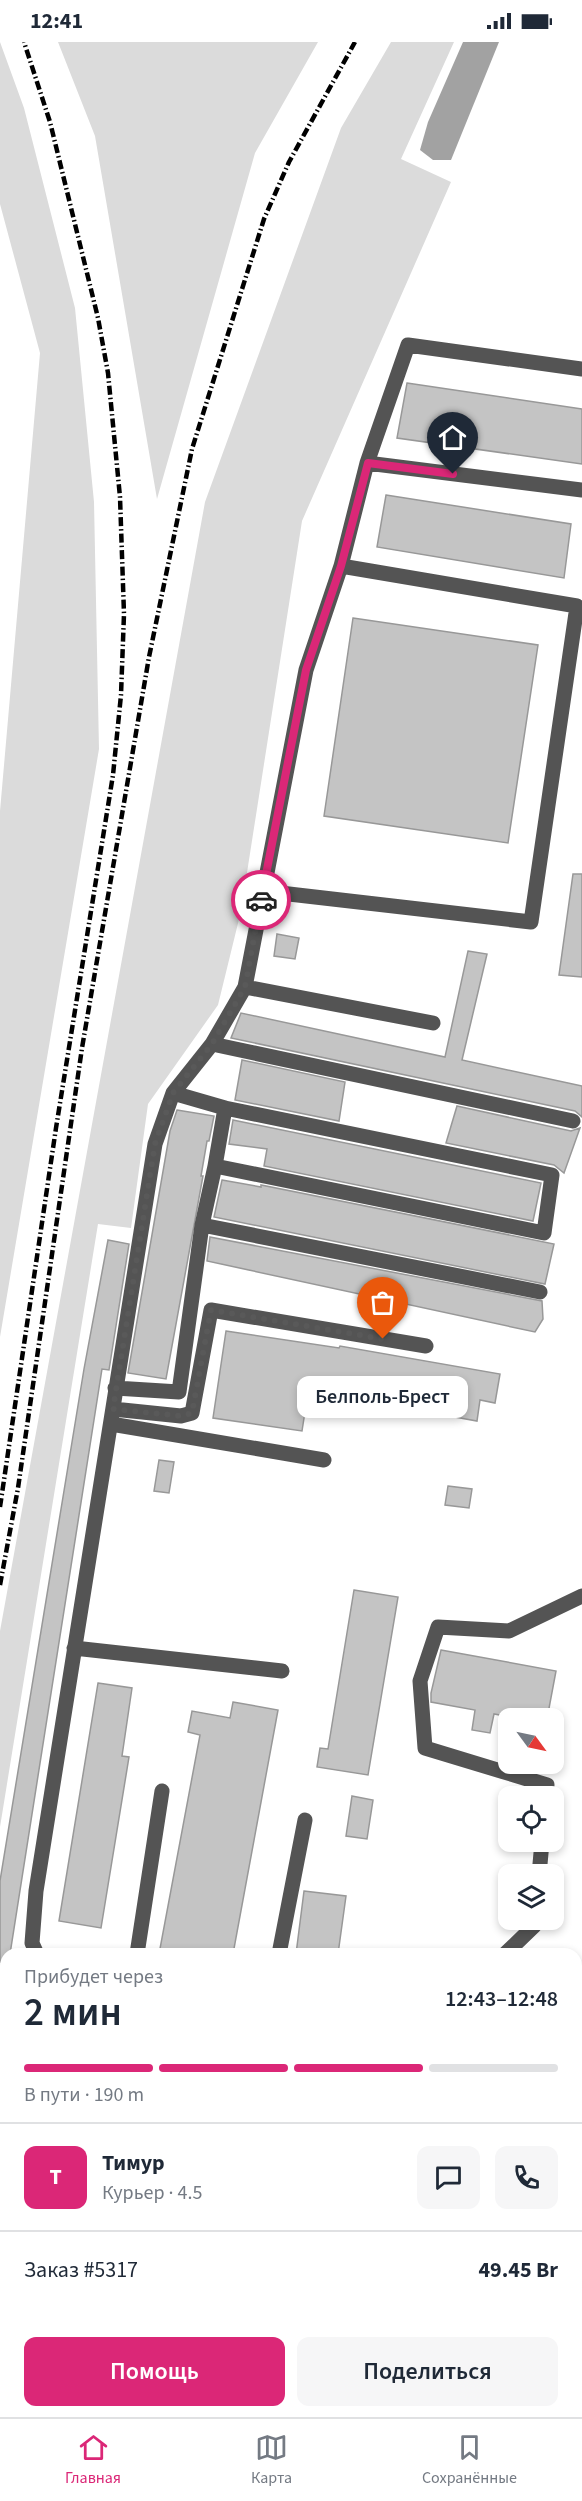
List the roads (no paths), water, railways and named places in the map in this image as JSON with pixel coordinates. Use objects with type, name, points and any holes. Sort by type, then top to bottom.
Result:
[{"type":"lane","points":[[34,1948],[32,1943],[36,1891],[155,1144],[173,1093],[212,1044],[245,987],[306,670],[341,566],[368,463],[408,345],[582,369]]},
{"type":"lane","points":[[368,463],[582,490]]},
{"type":"lane","points":[[263,891],[531,922],[580,604],[341,566]]},
{"type":"lane","points":[[245,987],[433,1023]]},
{"type":"lane","points":[[212,1044],[573,1121]]},
{"type":"lane","points":[[173,1093],[225,1108],[552,1175],[544,1233],[215,1166]]},
{"type":"lane","points":[[116,1388],[179,1392],[202,1225],[225,1108]]},
{"type":"lane","points":[[202,1225],[540,1292]]},
{"type":"lane","points":[[112,1417],[181,1416],[192,1413],[211,1310],[426,1346]]},
{"type":"lane","points":[[112,1417],[324,1460]]},
{"type":"lane","points":[[547,1786],[425,1748],[420,1681],[438,1626],[509,1631],[582,1596]]},
{"type":"lane","points":[[74,1648],[282,1671]]},
{"type":"lane","points":[[138,1948],[162,1791]]},
{"type":"lane","points":[[280,1948],[304,1820]]},
{"type":"lane","points":[[511,1948],[530,1930]]},
{"type":"railway","points":[[0,1507],[56,1128],[113,775],[121,695],[124,614],[120,497],[108,373],[98,318],[50,122],[24,42]]},
{"type":"railway","points":[[0,1585],[18,1488],[82,1048],[149,657],[192,449],[264,219],[289,162],[355,42]]},
{"type":"place","name":"Белполь-Брест","points":[[383,1339]]}]
